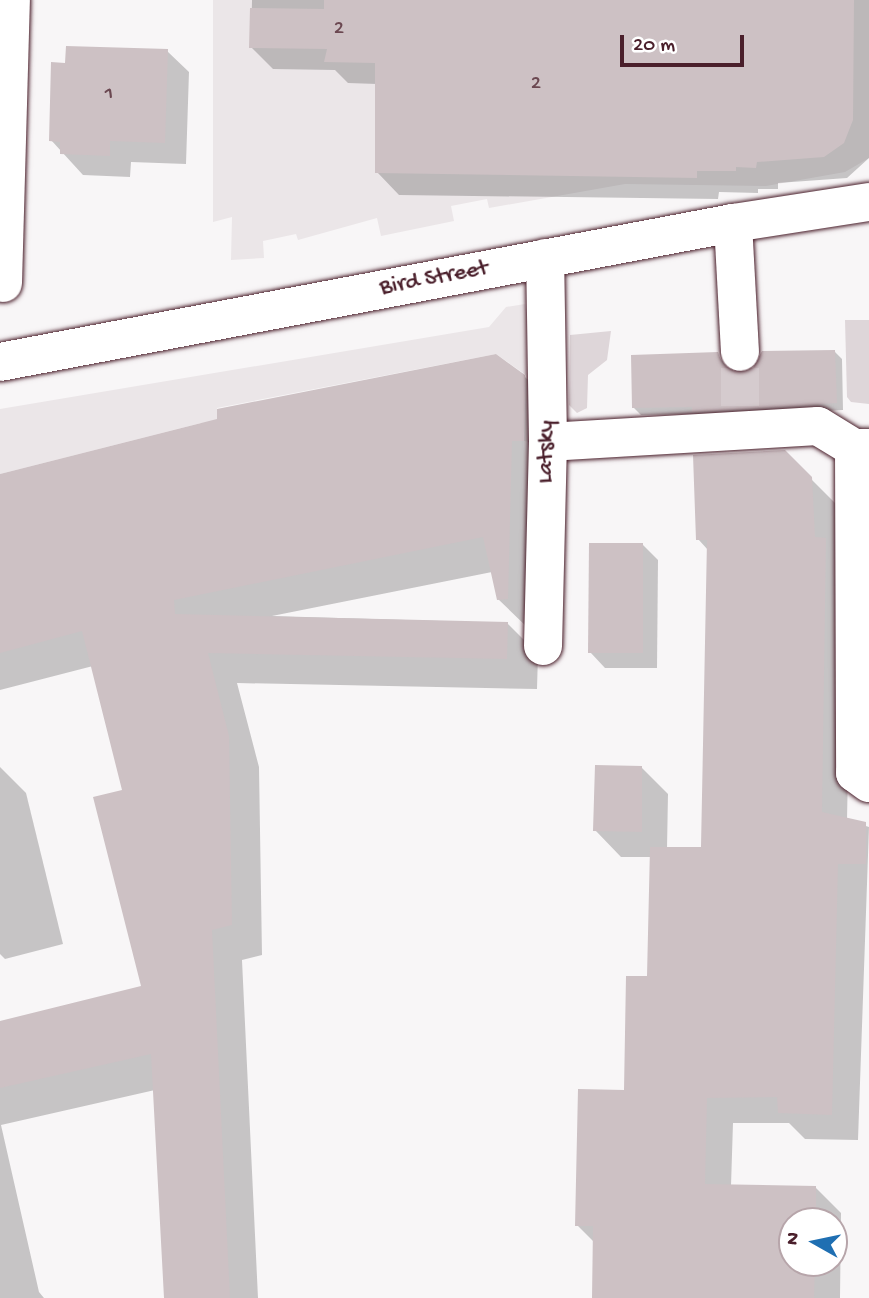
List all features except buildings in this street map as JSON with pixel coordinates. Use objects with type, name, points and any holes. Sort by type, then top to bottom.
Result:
[{"type":"street","points":[[3,283],[11,0]]},
{"type":"street","name":"Bird Street","points":[[0,362],[733,223],[869,202]]},
{"type":"street","points":[[733,223],[740,352]]},
{"type":"street","name":"Latsky","points":[[543,646],[548,442],[545,258]]},
{"type":"street","points":[[548,442],[740,418],[818,426],[861,448],[855,773],[869,783]]},
{"type":"shaded area","points":[[213,0],[869,0],[869,158],[845,172],[766,186],[625,184],[489,208],[487,199],[451,206],[454,221],[381,236],[377,218],[298,240],[296,234],[263,241],[264,258],[231,260],[232,217],[213,222]]},
{"type":"shaded area","points":[[525,304],[531,334],[530,442],[524,441],[526,375],[496,354],[217,408],[218,437],[201,423],[0,474],[0,409],[489,327],[506,307]]},
{"type":"shaded area","points":[[845,320],[869,320],[869,404],[851,402],[847,397]]},
{"type":"shaded area","points":[[611,331],[607,360],[588,375],[587,408],[577,413],[569,405],[570,335]]},
{"type":"tunnel","points":[[740,352],[740,406]]}]
